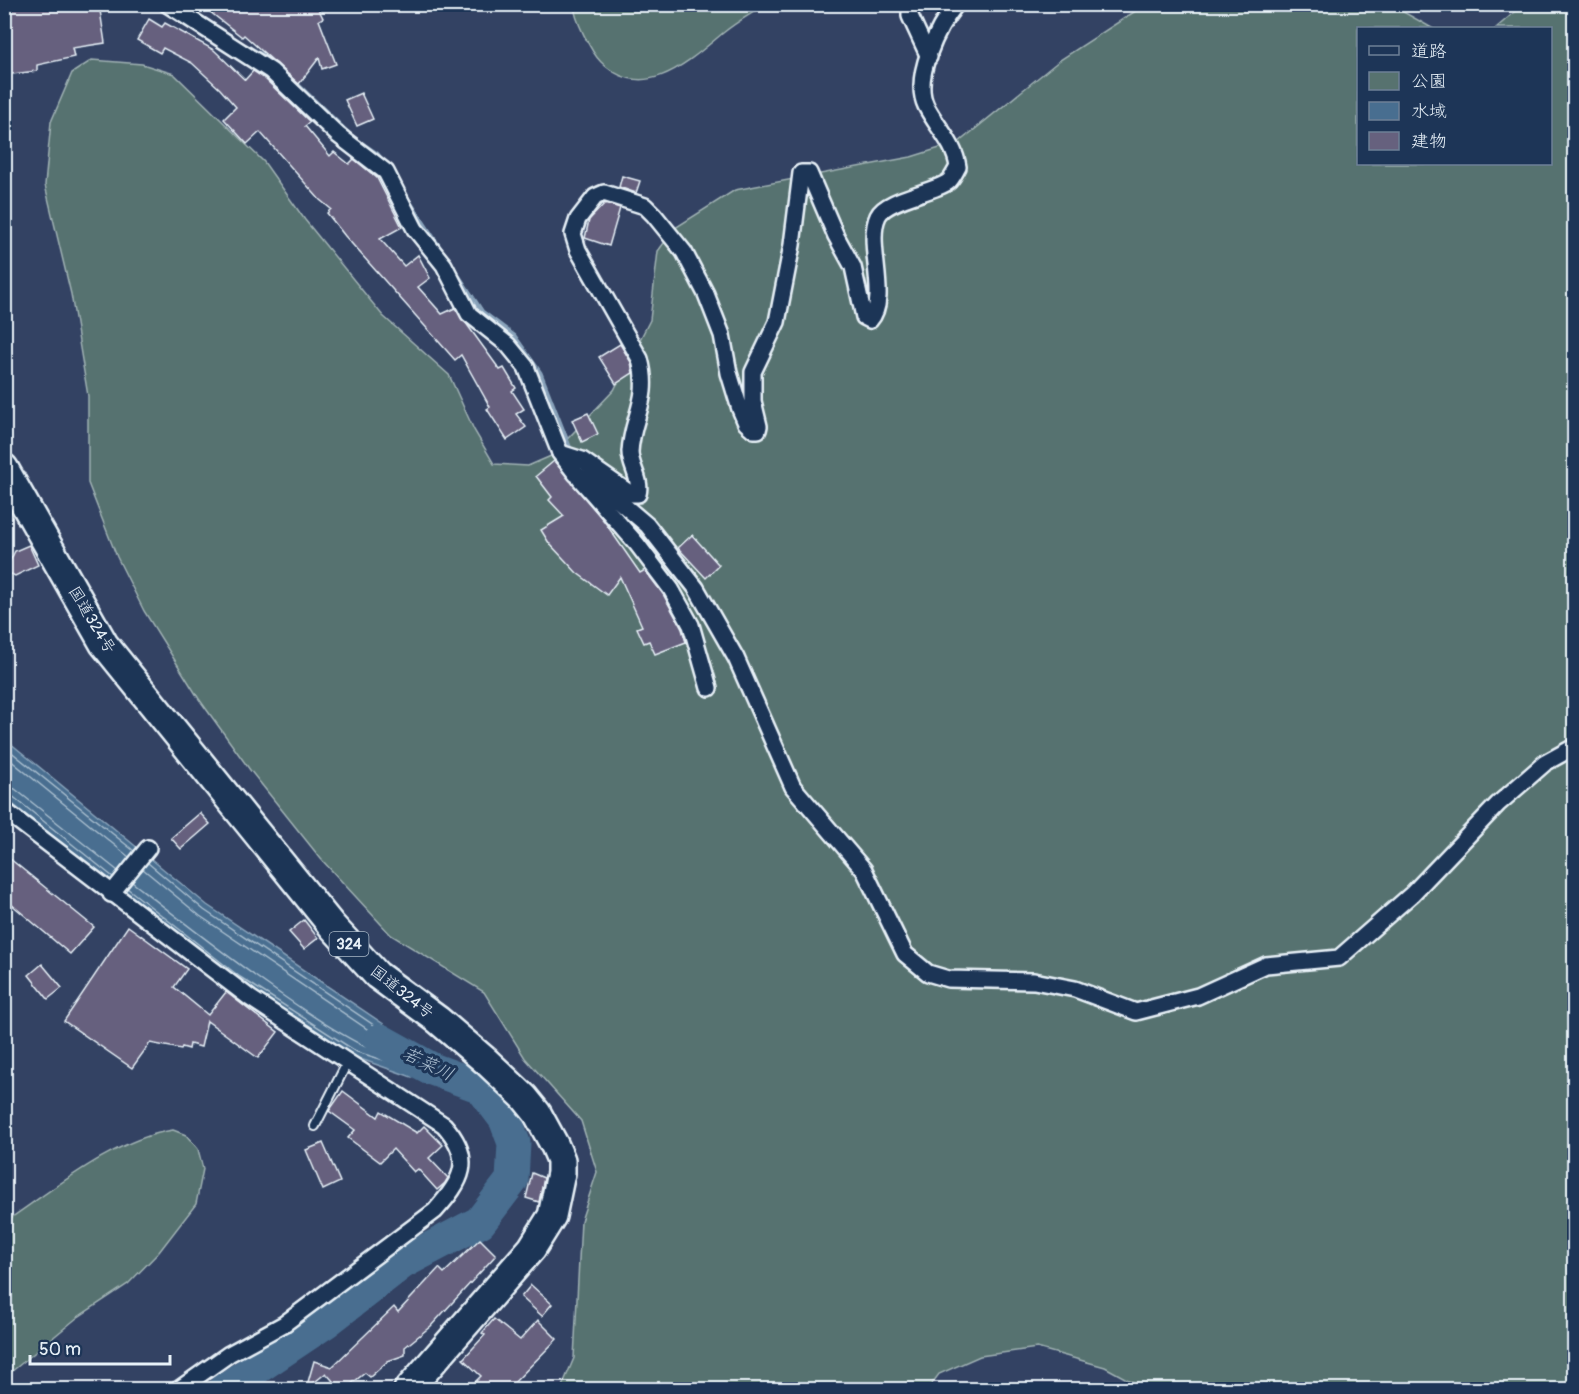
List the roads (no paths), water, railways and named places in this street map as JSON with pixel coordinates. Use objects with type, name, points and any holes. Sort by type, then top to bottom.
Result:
[{"type":"highway","name":"国道324号","points":[[5,471],[104,644],[138,690],[332,926],[377,975],[438,1020],[524,1097],[555,1146],[561,1160],[559,1188],[546,1228],[532,1248],[408,1389]]},
{"type":"street","points":[[168,4],[272,71],[338,135],[386,172],[415,229],[444,265],[469,314],[508,345],[526,367],[560,453],[638,544],[671,590],[691,625],[710,688]]},
{"type":"street","points":[[910,4],[910,16],[929,57]]},
{"type":"street","points":[[560,453],[582,460],[631,494],[638,494],[639,488],[630,455],[644,395],[645,376],[640,359],[578,250],[573,234],[578,219],[595,197],[604,193],[645,206],[684,252],[714,314],[740,409],[746,423],[758,430],[753,401],[753,372],[777,322],[792,245],[801,173],[808,172],[836,236],[853,267],[860,309],[864,317],[870,320],[874,315],[877,292],[875,230],[879,214],[890,206],[949,181],[958,167],[944,133],[925,105],[921,80],[940,26],[956,4]]},
{"type":"street","points":[[576,474],[606,491],[647,525],[696,588],[736,658],[793,787],[864,870],[905,954],[928,973],[948,979],[1034,981],[1075,989],[1136,1012],[1198,996],[1266,965],[1339,958],[1412,894],[1514,790],[1545,763],[1575,747]]},
{"type":"street","points":[[4,810],[42,842],[66,856],[113,891],[250,999],[303,1031],[347,1063],[444,1125],[456,1139],[462,1155],[462,1174],[455,1189],[435,1211],[284,1324],[229,1354],[178,1389]]},
{"type":"street","points":[[113,891],[148,848]]},
{"type":"lane","points":[[315,1126],[347,1063]]},
{"type":"water","points":[[4,738],[207,905],[425,1052],[412,1077],[355,1057],[237,982],[5,798]]},
{"type":"waterway","points":[[182,4],[198,15]]},
{"type":"waterway","points":[[246,46],[275,63],[352,137],[377,154],[384,163]]},
{"type":"waterway","points":[[409,201],[482,312],[514,336],[540,373],[572,454]]},
{"type":"waterway","name":"若菜川","points":[[224,1390],[327,1321],[402,1263],[480,1222],[512,1180],[514,1143],[505,1119],[481,1087],[432,1069],[380,1040]]}]
